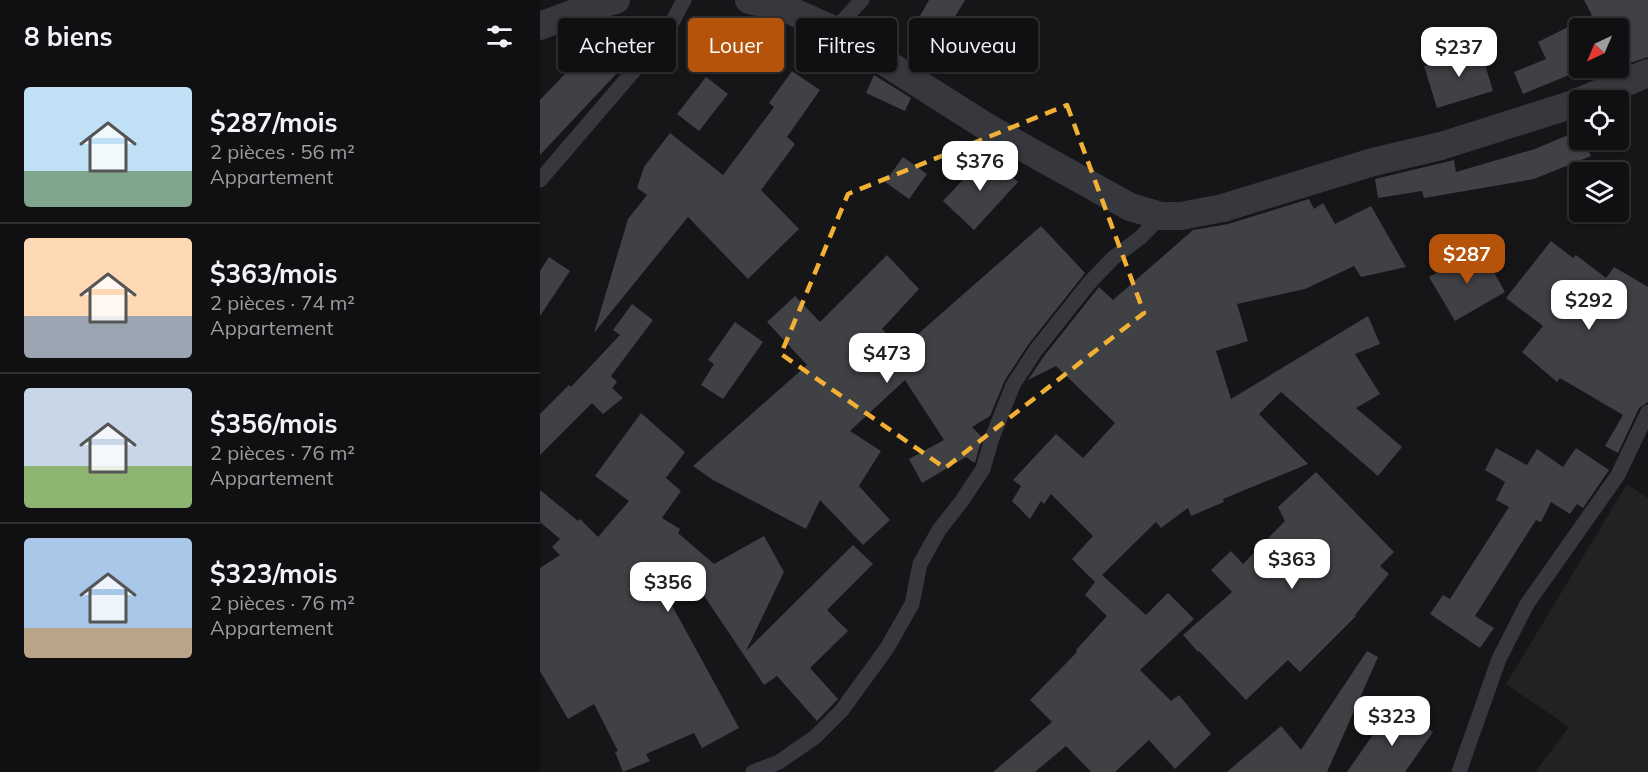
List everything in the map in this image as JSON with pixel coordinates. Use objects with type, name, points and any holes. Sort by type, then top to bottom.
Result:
[{"type":"street","points":[[540,26],[616,0]]},
{"type":"street","points":[[749,0],[788,9],[808,18]]},
{"type":"street","points":[[897,70],[990,129],[1130,207],[1161,216],[1181,216],[1223,208],[1373,162],[1451,143],[1569,105]]},
{"type":"street","points":[[1607,90],[1648,73]]},
{"type":"lane","points":[[540,180],[667,32],[684,0]]},
{"type":"lane","points":[[845,18],[862,0]]},
{"type":"lane","points":[[753,772],[779,762],[815,737],[842,710],[887,648],[912,604],[920,564],[939,530],[983,469],[1012,386],[1035,350],[1090,282],[1113,258],[1141,237],[1161,216]]},
{"type":"lane","points":[[1459,772],[1499,659],[1527,604],[1618,475],[1648,412]]},
{"type":"highlighted area","points":[[1067,105],[1144,313],[945,468],[781,354],[848,194]]},
{"type":"shaded area","points":[[1627,484],[1648,498],[1648,772],[1535,772],[1569,727],[1506,684]]},
{"type":"building","points":[[929,0],[965,0],[954,18],[919,18]]},
{"type":"building","points":[[1584,0],[1648,0],[1648,57],[1629,63],[1629,18],[1586,18],[1592,15]]},
{"type":"building","points":[[1569,26],[1569,75],[1523,94],[1514,72],[1546,59],[1538,42]]},
{"type":"building","points":[[1480,48],[1493,91],[1437,108],[1424,66]]},
{"type":"building","points":[[792,71],[820,90],[787,137],[795,144],[761,190],[799,229],[748,279],[688,217],[594,333],[628,219],[647,195],[637,188],[644,167],[670,133],[723,175],[774,107],[769,103]]},
{"type":"building","points":[[567,72],[617,73],[540,155],[540,100]]},
{"type":"building","points":[[874,75],[911,98],[905,111],[866,93]]},
{"type":"building","points":[[706,77],[728,94],[699,131],[677,114]]},
{"type":"building","points":[[1569,135],[1569,150],[1588,150],[1591,156],[1576,162],[1569,162],[1569,165],[1534,179],[1424,198],[1422,191],[1378,198],[1375,179],[1454,160],[1456,172],[1535,149]]},
{"type":"building","points":[[987,154],[1018,182],[974,230],[943,201]]},
{"type":"building","points":[[903,157],[927,174],[909,199],[885,182]]},
{"type":"building","points":[[1309,199],[1314,209],[1323,203],[1335,224],[1371,206],[1406,267],[1361,277],[1354,266],[1305,289],[1237,304],[1248,341],[1216,351],[1231,399],[1368,316],[1380,344],[1355,354],[1380,394],[1356,408],[1402,447],[1378,476],[1281,392],[1259,414],[1308,464],[1223,499],[1224,502],[1191,516],[1188,508],[1161,528],[1156,522],[1102,575],[1146,615],[1168,593],[1194,619],[1140,670],[1171,701],[1179,695],[1211,734],[1175,769],[1149,740],[1115,772],[1091,772],[1066,746],[1035,772],[993,772],[1052,722],[1030,700],[1077,652],[1076,650],[1107,616],[1085,595],[1095,582],[1072,559],[1093,536],[1051,494],[1044,504],[1041,501],[1030,519],[1012,501],[1021,486],[1013,480],[1056,434],[1083,458],[1115,423],[1056,366],[1028,380],[1044,356],[1099,287],[1113,300],[1193,230],[1228,224]]},
{"type":"building","points":[[1041,226],[1085,273],[1028,345],[1005,380],[990,416],[972,427],[982,437],[975,463],[966,457],[922,483],[909,459],[944,440],[905,380],[850,431],[881,451],[859,486],[890,520],[863,545],[820,500],[806,529],[713,480],[693,466],[807,365],[767,322],[795,296],[820,322],[887,255],[919,289],[882,329],[901,349]]},
{"type":"building","points":[[1551,241],[1573,258],[1576,255],[1606,278],[1614,267],[1648,287],[1648,402],[1639,408],[1618,453],[1605,446],[1623,415],[1560,378],[1557,382],[1522,352],[1543,326],[1506,298]]},
{"type":"building","points":[[1481,249],[1505,292],[1455,321],[1429,277]]},
{"type":"building","points":[[549,257],[570,271],[540,316],[540,271]]},
{"type":"building","points":[[632,304],[653,320],[611,376],[617,382],[612,388],[623,398],[603,414],[592,403],[540,455],[540,414],[569,385],[571,387],[620,335],[613,330]]},
{"type":"building","points":[[735,322],[763,342],[723,399],[701,385],[714,364],[708,360]]},
{"type":"building","points":[[641,413],[685,452],[666,478],[681,491],[662,518],[680,529],[678,533],[714,564],[764,536],[784,572],[746,651],[853,545],[873,564],[827,610],[848,631],[810,668],[838,699],[817,721],[777,676],[764,685],[688,572],[662,587],[739,728],[702,748],[694,733],[646,754],[650,761],[623,772],[615,752],[618,751],[594,704],[568,719],[540,671],[540,568],[560,555],[552,547],[560,539],[540,522],[540,490],[578,521],[580,519],[598,537],[629,501],[595,476]]},
{"type":"building","points":[[1496,448],[1527,465],[1537,449],[1563,467],[1576,448],[1609,470],[1583,508],[1577,504],[1570,514],[1551,502],[1541,522],[1536,520],[1475,616],[1494,628],[1480,648],[1430,614],[1443,595],[1450,599],[1509,507],[1496,500],[1505,482],[1485,470]]},
{"type":"building","points":[[1316,472],[1394,552],[1380,566],[1389,574],[1356,616],[1300,672],[1288,660],[1246,700],[1183,635],[1232,592],[1211,570],[1231,551],[1243,564],[1285,521],[1278,507]]},
{"type":"building","points":[[1367,651],[1378,657],[1327,772],[1227,772],[1281,726],[1301,750]]},
{"type":"building","points":[[1409,715],[1433,732],[1405,772],[1347,772],[1386,716],[1401,726]]}]
